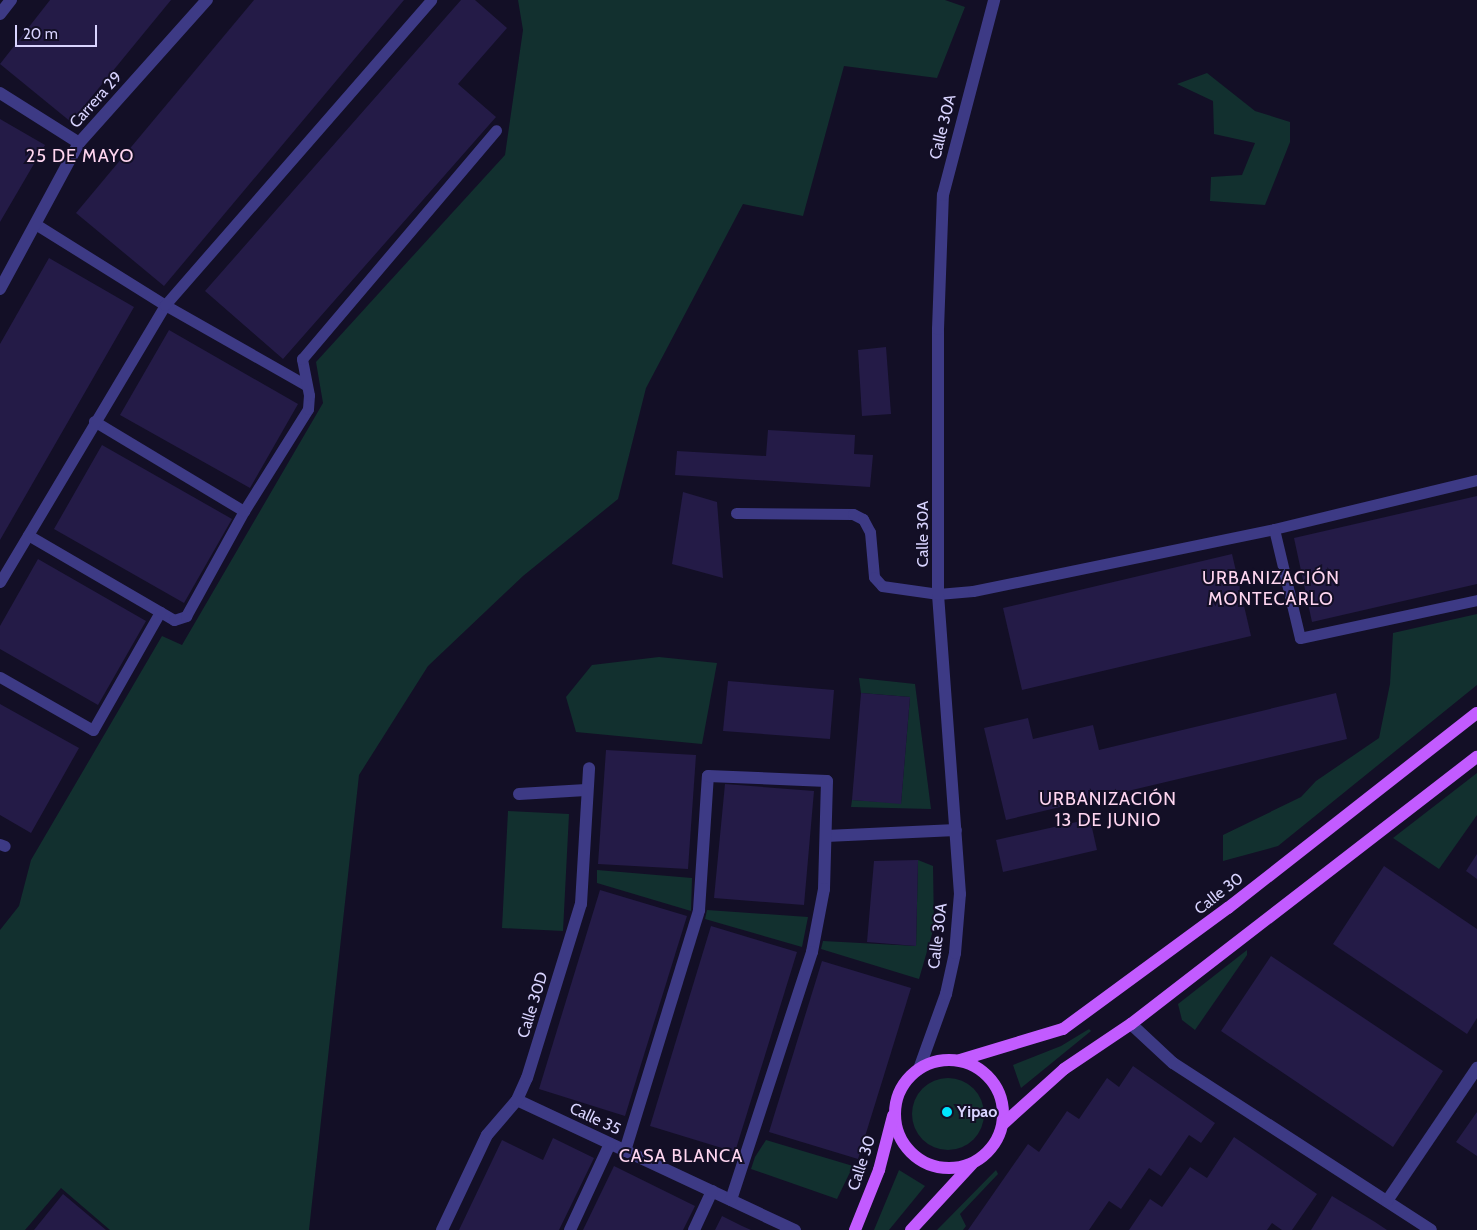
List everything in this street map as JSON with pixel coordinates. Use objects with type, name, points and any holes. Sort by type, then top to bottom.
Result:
[{"type":"main road","name":"Calle 30","points":[[960,1060],[1063,1029],[1228,908],[1477,713]]},
{"type":"main road","points":[[1003,1124],[1064,1069],[1131,1024],[1477,757]]},
{"type":"main road","points":[[911,1230],[973,1162],[987,1153],[997,1140],[1003,1124],[1002,1102],[994,1083],[979,1068],[960,1060],[938,1061],[919,1069],[904,1084],[896,1104],[896,1124],[903,1142],[916,1157],[934,1166],[953,1168],[973,1162]]},
{"type":"main road","name":"Calle 30","points":[[855,1230],[879,1170],[896,1104]]},
{"type":"street","points":[[0,14],[11,0]]},
{"type":"street","name":"Carrera 29","points":[[0,289],[79,143],[207,0]]},
{"type":"street","name":"Calle 30A","points":[[919,1069],[946,994],[955,953],[960,894],[938,594],[938,329],[943,195],[994,0]]},
{"type":"street","points":[[0,93],[79,143]]},
{"type":"street","name":"Calle 30D","points":[[442,1230],[487,1135],[517,1100],[581,904],[586,790],[589,768]]},
{"type":"street","points":[[625,1151],[699,910],[708,776],[828,781],[824,889],[812,952],[731,1200]]},
{"type":"street","points":[[519,794],[586,790]]},
{"type":"street","points":[[826,836],[956,830]]},
{"type":"street","points":[[1131,1024],[1173,1063],[1431,1230]]},
{"type":"street","points":[[1387,1201],[1477,1068]]},
{"type":"street","name":"Calle 35","points":[[517,1100],[795,1230]]},
{"type":"street","points":[[570,1230],[610,1144]]},
{"type":"street","points":[[694,1230],[712,1192]]},
{"type":"lane","points":[[0,582],[164,306],[431,0]]},
{"type":"lane","points":[[28,535],[174,620],[186,616],[244,511],[308,409],[309,395],[302,359],[496,130]]},
{"type":"lane","points":[[36,225],[164,306],[306,385]]},
{"type":"lane","points":[[94,421],[244,511]]},
{"type":"lane","points":[[736,513],[854,514],[863,519],[870,532],[874,576],[882,586],[938,594],[973,591],[1274,529],[1477,480]]},
{"type":"lane","points":[[1274,529],[1300,638],[1477,600]]},
{"type":"lane","points":[[0,677],[93,730],[160,612]]},
{"type":"green space","points":[[518,0],[945,0],[965,7],[937,78],[844,66],[803,216],[743,204],[646,388],[618,499],[523,576],[428,666],[359,775],[309,1230],[110,1230],[61,1188],[25,1230],[0,1230],[0,930],[19,906],[31,860],[162,636],[182,645],[323,403],[316,362],[505,155],[523,30]]},
{"type":"green space","points":[[1207,73],[1255,111],[1290,122],[1290,142],[1265,205],[1210,201],[1211,177],[1242,175],[1255,143],[1214,134],[1213,101],[1177,84]]},
{"type":"green space","points":[[1477,614],[1477,685],[1278,846],[1223,861],[1223,835],[1301,797],[1316,781],[1379,738],[1390,684],[1393,633]]},
{"type":"green space","points":[[659,657],[717,663],[702,744],[576,732],[566,697],[592,665]]},
{"type":"green space","points":[[859,678],[915,684],[931,809],[851,807],[852,800],[901,803],[910,697],[861,693]]},
{"type":"green space","points":[[1477,773],[1477,815],[1439,869],[1393,838]]},
{"type":"green space","points":[[508,811],[569,814],[563,931],[502,928]]},
{"type":"green space","points":[[918,860],[933,866],[934,927],[919,979],[821,949],[823,941],[916,946]]},
{"type":"green space","points":[[597,870],[692,878],[691,911],[597,883]]},
{"type":"green space","points":[[707,910],[808,917],[802,947],[705,919]]},
{"type":"green space","points":[[1247,950],[1247,955],[1195,1030],[1182,1020],[1178,1004]]},
{"type":"green space","points":[[1089,1029],[1091,1031],[1021,1088],[1013,1065],[1061,1046]]},
{"type":"green space","points":[[948,1078],[968,1084],[978,1094],[984,1114],[978,1134],[968,1144],[948,1150],[928,1144],[918,1134],[912,1114],[918,1094],[928,1084]]},
{"type":"green space","points":[[766,1140],[853,1166],[837,1199],[751,1169],[755,1157]]},
{"type":"green space","points":[[899,1170],[925,1186],[889,1230],[874,1230]]},
{"type":"green space","points":[[996,1170],[998,1174],[960,1214],[966,1226],[963,1230],[937,1230]]},
{"type":"building","points":[[50,0],[171,0],[71,122],[0,64]]},
{"type":"building","points":[[254,0],[404,0],[164,286],[76,213]]},
{"type":"building","points":[[461,0],[475,0],[507,28],[458,84],[496,117],[283,359],[205,291]]},
{"type":"building","points":[[0,119],[45,145],[0,222]]},
{"type":"building","points":[[49,258],[134,307],[0,540],[0,344]]},
{"type":"building","points":[[169,330],[298,404],[250,488],[120,415]]},
{"type":"building","points":[[886,347],[891,414],[862,416],[858,350]]},
{"type":"building","points":[[768,430],[855,435],[854,454],[873,455],[870,487],[675,475],[677,451],[766,456]]},
{"type":"building","points":[[102,445],[232,519],[184,603],[54,529]]},
{"type":"building","points":[[683,492],[717,502],[723,578],[672,564]]},
{"type":"building","points":[[1477,496],[1477,584],[1312,622],[1294,538]]},
{"type":"building","points":[[1232,554],[1251,636],[1022,690],[1003,608]]},
{"type":"building","points":[[38,559],[146,621],[98,705],[0,649],[0,626]]},
{"type":"building","points":[[728,681],[834,690],[830,739],[723,731]]},
{"type":"building","points":[[861,693],[910,697],[901,804],[852,800]]},
{"type":"building","points":[[1336,693],[1347,739],[1006,820],[984,728],[1028,718],[1033,739],[1093,725],[1099,750]]},
{"type":"building","points":[[0,704],[79,748],[31,833],[0,815]]},
{"type":"building","points":[[606,750],[696,755],[688,869],[598,864]]},
{"type":"building","points":[[725,784],[814,791],[804,905],[714,898]]},
{"type":"building","points":[[1090,819],[1097,850],[1003,872],[996,840]]},
{"type":"building","points":[[1477,854],[1477,879],[1466,871]]},
{"type":"building","points":[[918,860],[916,946],[867,942],[874,861]]},
{"type":"building","points":[[1384,866],[1477,929],[1477,1018],[1467,1034],[1333,944]]},
{"type":"building","points":[[600,890],[687,916],[625,1116],[539,1089]]},
{"type":"building","points":[[711,926],[797,952],[735,1152],[650,1126]]},
{"type":"building","points":[[1271,956],[1443,1071],[1393,1147],[1221,1031]]},
{"type":"building","points":[[822,961],[911,988],[858,1159],[769,1132]]},
{"type":"building","points":[[1133,1066],[1215,1123],[1201,1143],[1189,1135],[1161,1176],[1149,1168],[1121,1209],[1109,1201],[1089,1230],[968,1230],[1028,1144],[1039,1152],[1067,1111],[1079,1119],[1107,1078],[1119,1087]]},
{"type":"building","points":[[1477,1112],[1477,1156],[1456,1142]]},
{"type":"building","points":[[1234,1137],[1317,1194],[1292,1230],[1282,1230],[1272,1223],[1267,1230],[1129,1230],[1150,1199],[1162,1207],[1190,1167],[1207,1178]]},
{"type":"building","points":[[553,1138],[594,1158],[559,1230],[459,1230],[502,1140],[543,1160]]},
{"type":"building","points":[[614,1166],[695,1206],[683,1230],[583,1230]]},
{"type":"building","points":[[63,1194],[106,1230],[34,1230]]},
{"type":"building","points":[[1332,1196],[1375,1222],[1387,1230],[1311,1230]]},
{"type":"building","points":[[722,1216],[742,1226],[751,1230],[715,1230]]},
{"type":"place","name":"Yipao","points":[[947,1112]]},
{"type":"district","name":"25 DE MAYO","points":[[80,156]]},
{"type":"district","name":"URBANIZACIÓN MONTECARLO","points":[[1271,589]]},
{"type":"district","name":"URBANIZACIÓN 13 DE JUNIO","points":[[1108,810]]},
{"type":"district","name":"CASA BLANCA","points":[[681,1156]]}]
